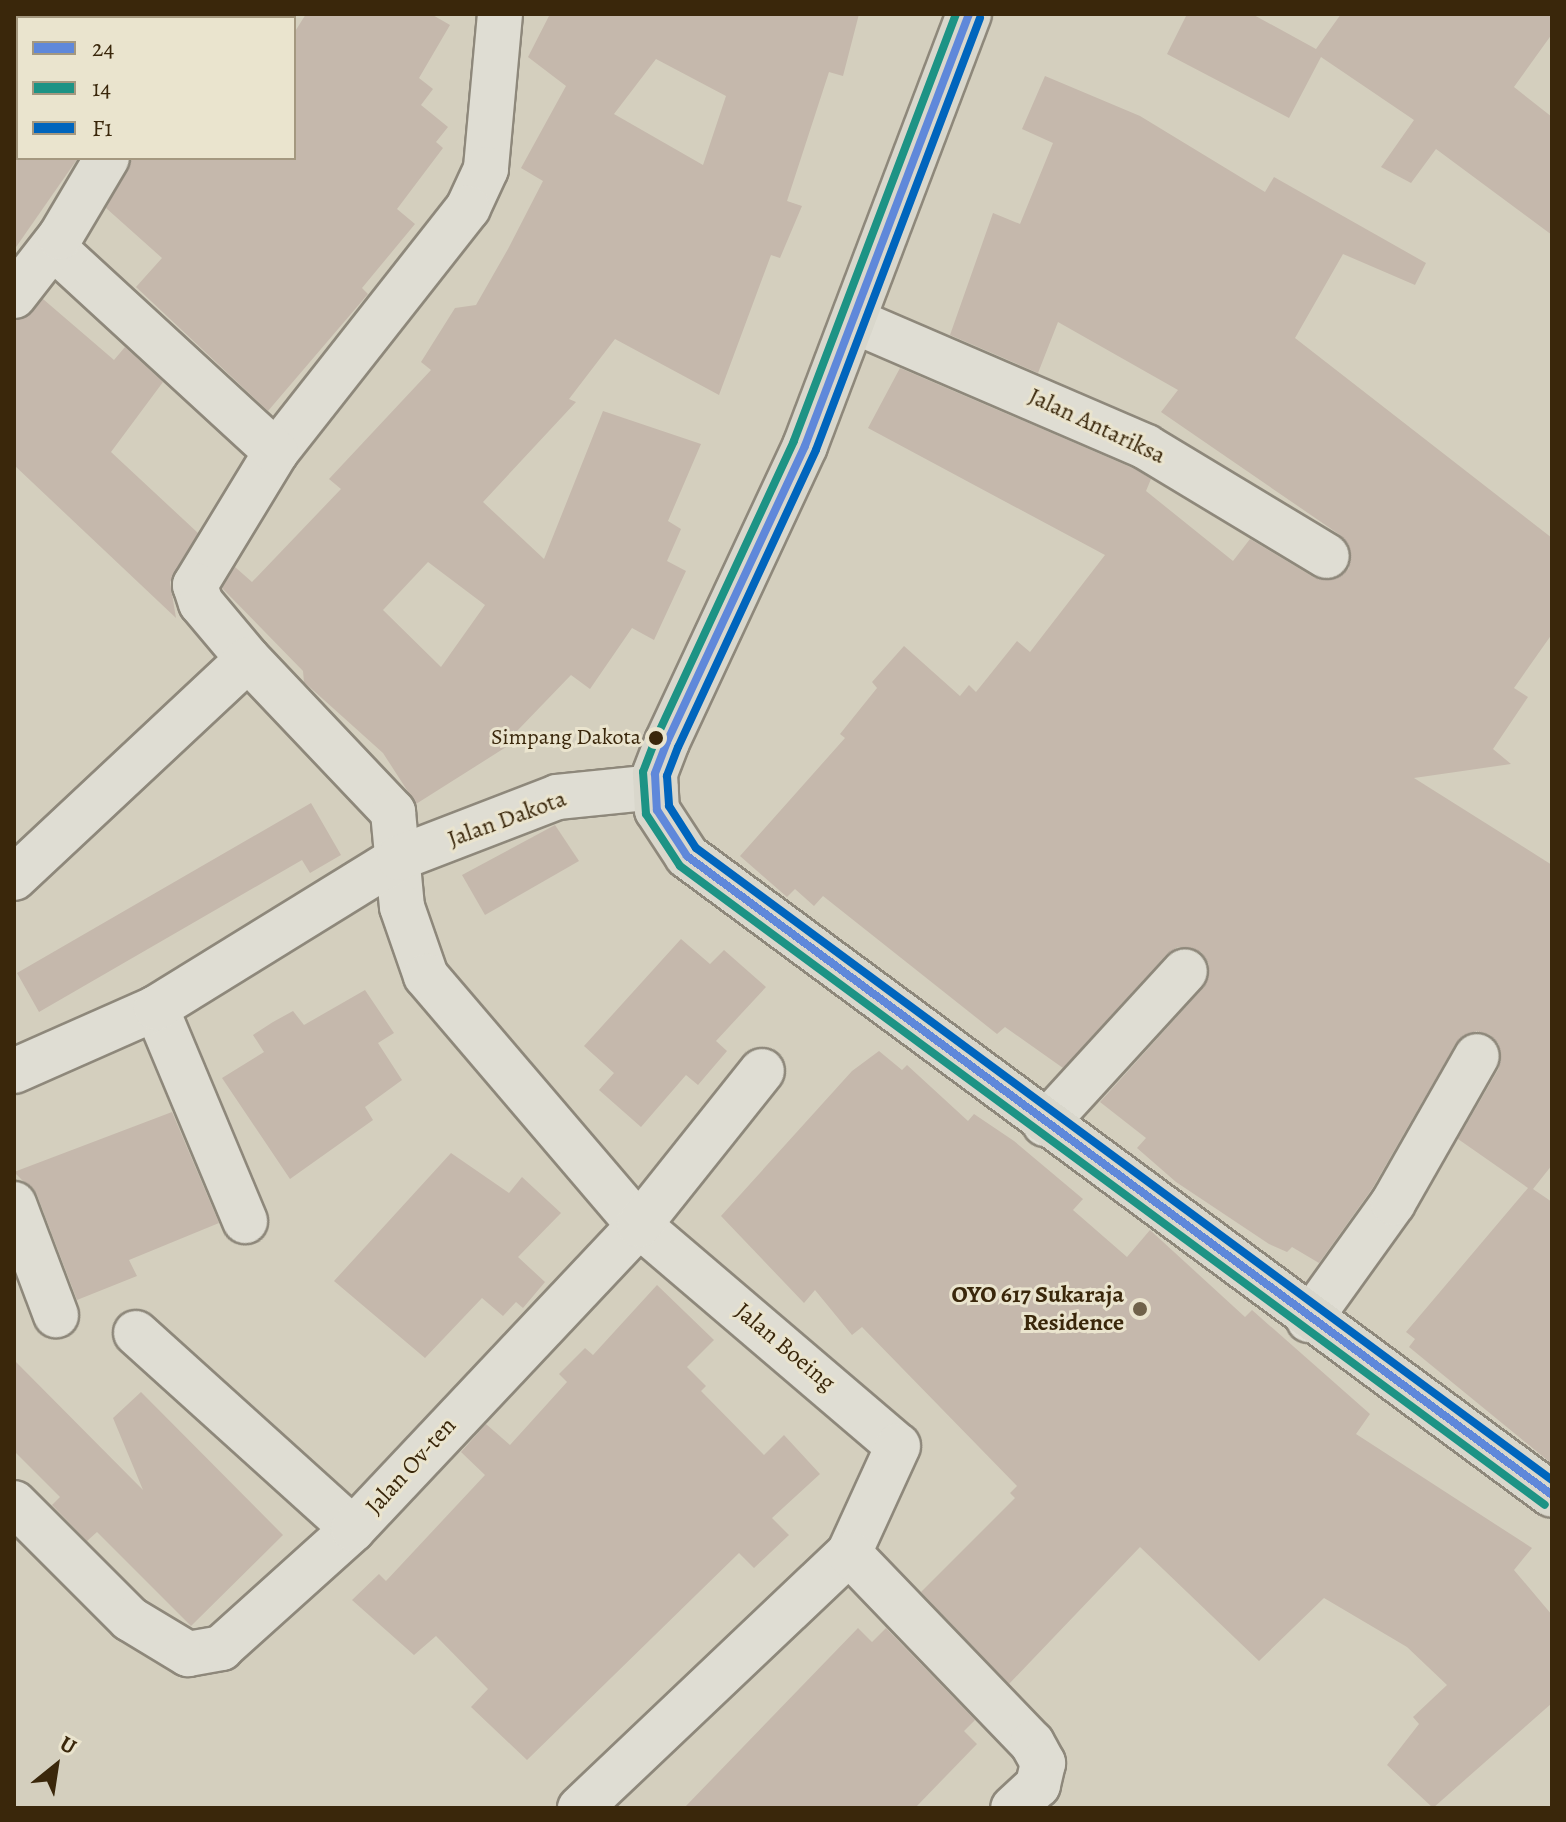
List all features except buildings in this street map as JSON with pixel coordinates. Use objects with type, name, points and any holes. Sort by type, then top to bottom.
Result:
[{"type":"main road","points":[[969,14],[805,446],[667,742],[655,787],[657,810],[687,856],[1309,1320],[1552,1495]]},
{"type":"street","points":[[53,247],[276,452],[468,208],[486,169],[500,14]]},
{"type":"street","points":[[14,296],[53,247],[106,160]]},
{"type":"street","name":"Jalan Antariksa","points":[[854,321],[1146,447],[1327,556]]},
{"type":"street","name":"Jalan Boeing","points":[[276,452],[195,585],[201,603],[248,659],[393,812],[409,938],[426,976],[639,1225],[898,1446],[849,1553],[580,1808]]},
{"type":"street","points":[[14,878],[248,659]]},
{"type":"street","name":"Jalan Dakota","points":[[14,1071],[156,1008],[399,858],[557,797],[655,787]]},
{"type":"street","points":[[1045,1124],[1185,971]]},
{"type":"street","points":[[156,1008],[245,1221]]},
{"type":"street","points":[[1309,1320],[1393,1203],[1477,1056]]},
{"type":"street","name":"Jalan Ov-ten","points":[[14,1503],[130,1619],[188,1654],[221,1648],[353,1529],[639,1225],[762,1071]]},
{"type":"street","points":[[14,1204],[56,1315]]},
{"type":"street","points":[[136,1333],[353,1529]]},
{"type":"street","points":[[849,1553],[1032,1743],[1043,1763],[1038,1785],[1013,1808]]},
{"type":"transit line","name":"14","points":[[956,14],[794,441],[656,738],[643,772],[646,814],[680,866],[1545,1505]]},
{"type":"transit line","name":"24","points":[[969,14],[805,446],[667,742],[655,774],[657,810],[687,856],[1552,1495]]},
{"type":"transit line","name":"F1","points":[[980,18],[816,450],[678,747],[667,776],[669,806],[696,848],[1552,1480]]},
{"type":"place","name":"Simpang Dakota","points":[[656,738]]},
{"type":"place","name":"OYO 617 Sukaraja Residence","points":[[1140,1309]]}]
